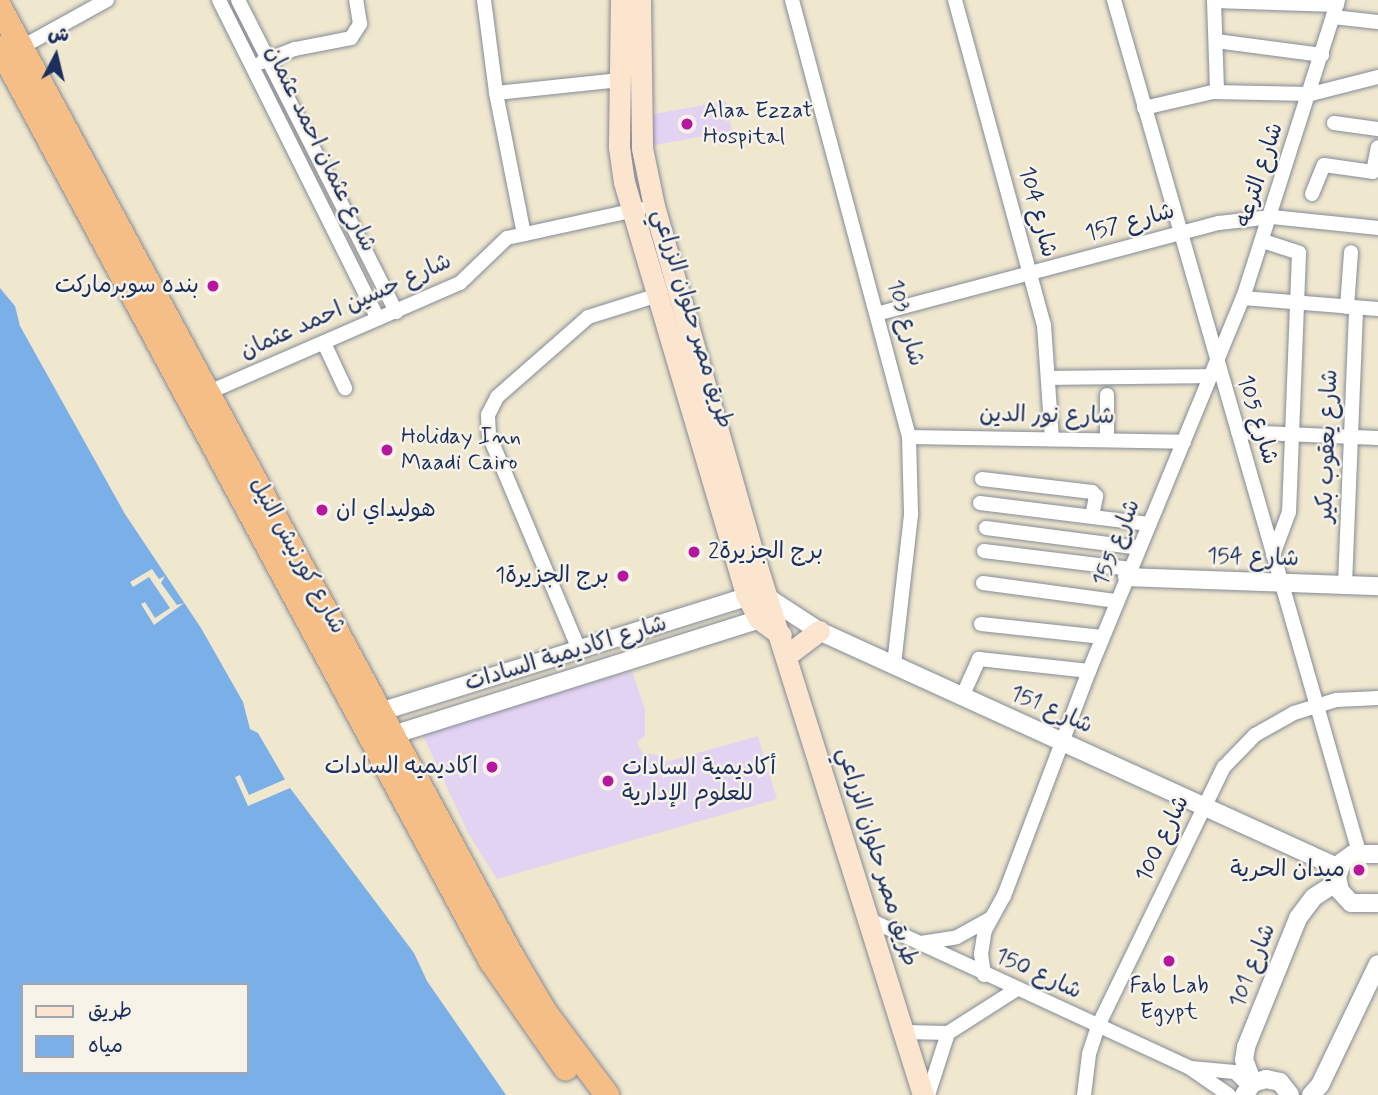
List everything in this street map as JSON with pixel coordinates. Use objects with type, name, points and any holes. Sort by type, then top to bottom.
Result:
[{"type":"highway","name":"شارع كورنيش النيل","points":[[0,8],[11,48],[371,714]]},
{"type":"highway","name":"شارع كورنيش النيل","points":[[11,48],[207,393],[383,737],[491,961],[586,1095]]},
{"type":"highway","name":"شارع كورنيش النيل","points":[[383,737],[518,968],[607,1095]]},
{"type":"main road","name":"طريق مصر حلوان الزراعي","points":[[621,0],[620,159],[632,211],[655,296],[747,594],[774,624]]},
{"type":"main road","name":"طريق مصر حلوان الزراعي","points":[[640,0],[642,148],[654,206],[774,624],[926,1095]]},
{"type":"main road","points":[[774,624],[819,631]]},
{"type":"street","points":[[11,48],[107,0]]},
{"type":"street","name":"شارع عثمان احمد عثمان","points":[[219,0],[378,319]]},
{"type":"street","name":"شارع عثمان احمد عثمان","points":[[238,0],[396,312]]},
{"type":"street","points":[[254,66],[269,58],[351,38],[360,24],[356,0]]},
{"type":"street","points":[[484,0],[496,93],[524,234]]},
{"type":"street","name":"شارع 103","points":[[792,0],[880,313],[909,437],[911,515],[894,666]]},
{"type":"street","name":"شارع 104","points":[[955,0],[1044,325],[1050,378],[1052,439]]},
{"type":"street","name":"شارع 105","points":[[1114,0],[1359,852]]},
{"type":"street","points":[[1217,92],[1214,1],[1336,7],[1378,22]]},
{"type":"street","name":"شارع الترعه","points":[[1217,362],[1272,217],[1336,7]]},
{"type":"street","points":[[1216,41],[1322,55]]},
{"type":"street","points":[[1144,108],[1217,92],[1311,93],[1378,77]]},
{"type":"street","points":[[496,93],[620,80]]},
{"type":"street","points":[[1334,123],[1378,129]]},
{"type":"street","points":[[1312,194],[1325,164],[1374,171],[1378,148]]},
{"type":"street","points":[[314,188],[331,181]]},
{"type":"street","name":"شارع حسين احمد عثمان","points":[[207,393],[460,284],[501,242],[524,234],[654,206]]},
{"type":"street","name":"شارع 157","points":[[880,313],[1180,233],[1272,217],[1378,228]]},
{"type":"street","points":[[1263,242],[1299,252],[1287,524],[1273,555]]},
{"type":"street","name":"شارع يعقوب بكير","points":[[1345,585],[1351,437],[1350,252]]},
{"type":"street","points":[[603,668],[586,645],[489,435],[488,415],[497,397],[587,317],[655,296]]},
{"type":"street","points":[[1243,298],[1378,309]]},
{"type":"street","points":[[324,342],[345,388]]},
{"type":"street","name":"شارع 155","points":[[1064,743],[1088,671],[1217,362]]},
{"type":"street","points":[[1050,378],[1211,376]]},
{"type":"street","points":[[1107,395],[1107,440]]},
{"type":"street","points":[[1238,432],[1378,438]]},
{"type":"street","name":"شارع نور الدين","points":[[909,437],[1184,442]]},
{"type":"street","points":[[982,479],[1091,492],[1096,496],[1092,517]]},
{"type":"street","points":[[980,503],[1149,524]]},
{"type":"street","points":[[986,528],[1139,548]]},
{"type":"street","points":[[984,551],[1129,573]]},
{"type":"street","name":"شارع 154","points":[[1129,573],[1281,584],[1378,586]]},
{"type":"street","points":[[983,583],[1117,601]]},
{"type":"street","name":"شارع اكاديمية السادات","points":[[371,714],[747,594]]},
{"type":"street","name":"شارع اكاديمية السادات","points":[[383,737],[603,668],[774,624]]},
{"type":"street","name":"شارع 151","points":[[774,624],[819,631],[1204,806],[1338,875],[1351,903],[1378,903]]},
{"type":"street","points":[[981,624],[1102,637]]},
{"type":"street","points":[[962,696],[979,659],[1088,671]]},
{"type":"street","name":"شارع 100","points":[[1084,1095],[1088,1054],[1098,1026],[1224,767],[1238,750],[1274,723],[1315,705],[1378,698]]},
{"type":"street","points":[[984,975],[982,942],[990,918],[1004,896],[1064,743]]},
{"type":"street","points":[[1359,852],[1378,854]]},
{"type":"street","name":"شارع 101","points":[[1249,1088],[1246,1047],[1298,918],[1314,897],[1359,852]]},
{"type":"street","points":[[920,943],[957,937],[990,918]]},
{"type":"street","name":"شارع 150","points":[[868,919],[984,975],[1190,1068],[1229,1095]]},
{"type":"street","points":[[1311,1095],[1320,1085],[1378,964]]},
{"type":"street","points":[[905,1032],[948,1033],[1017,989]]},
{"type":"street","points":[[926,1095],[948,1033]]},
{"type":"street","name":"شارع 150","points":[[1190,1068],[1235,1072],[1249,1088]]},
{"type":"street","points":[[1249,1088],[1273,1080],[1290,1095]]},
{"type":"shaded area","name":"Alaa Ezzat Hospital","points":[[726,101],[732,131],[649,146],[643,116]]},
{"type":"shaded area","name":"أكاديمية السادات للعلوم الإدارية","points":[[632,671],[645,709],[645,736],[637,742],[642,753],[658,755],[662,763],[758,736],[777,799],[497,879],[468,833],[422,733]]},
{"type":"water","points":[[0,288],[15,306],[20,326],[125,514],[201,628],[243,702],[250,729],[258,733],[290,788],[414,953],[427,981],[506,1095],[0,1095]]},
{"type":"pier","points":[[152,569],[159,579],[165,576],[161,583],[177,605],[184,603],[154,625],[141,604],[145,602],[155,618],[170,608],[149,577],[133,587],[130,582]]},
{"type":"pier","points":[[240,775],[249,795],[286,779],[290,788],[248,806],[235,777]]},
{"type":"place","name":"Alaa Ezzat Hospital","points":[[687,124]]},
{"type":"place","name":"بنده سوبرماركت","points":[[213,286]]},
{"type":"place","name":"Holiday Inn Maadi Cairo","points":[[387,450]]},
{"type":"place","name":"هوليداي ان","points":[[322,510]]},
{"type":"place","name":"برج الجزيرة2","points":[[694,552]]},
{"type":"place","name":"برج الجزيرة1","points":[[623,576]]},
{"type":"place","name":"اكاديميه السادات","points":[[492,767]]},
{"type":"place","name":"أكاديمية السادات للعلوم الإدارية","points":[[608,781]]},
{"type":"place","name":"ميدان الحرية","points":[[1359,870]]},
{"type":"place","name":"Fab Lab Egypt","points":[[1169,961]]}]
